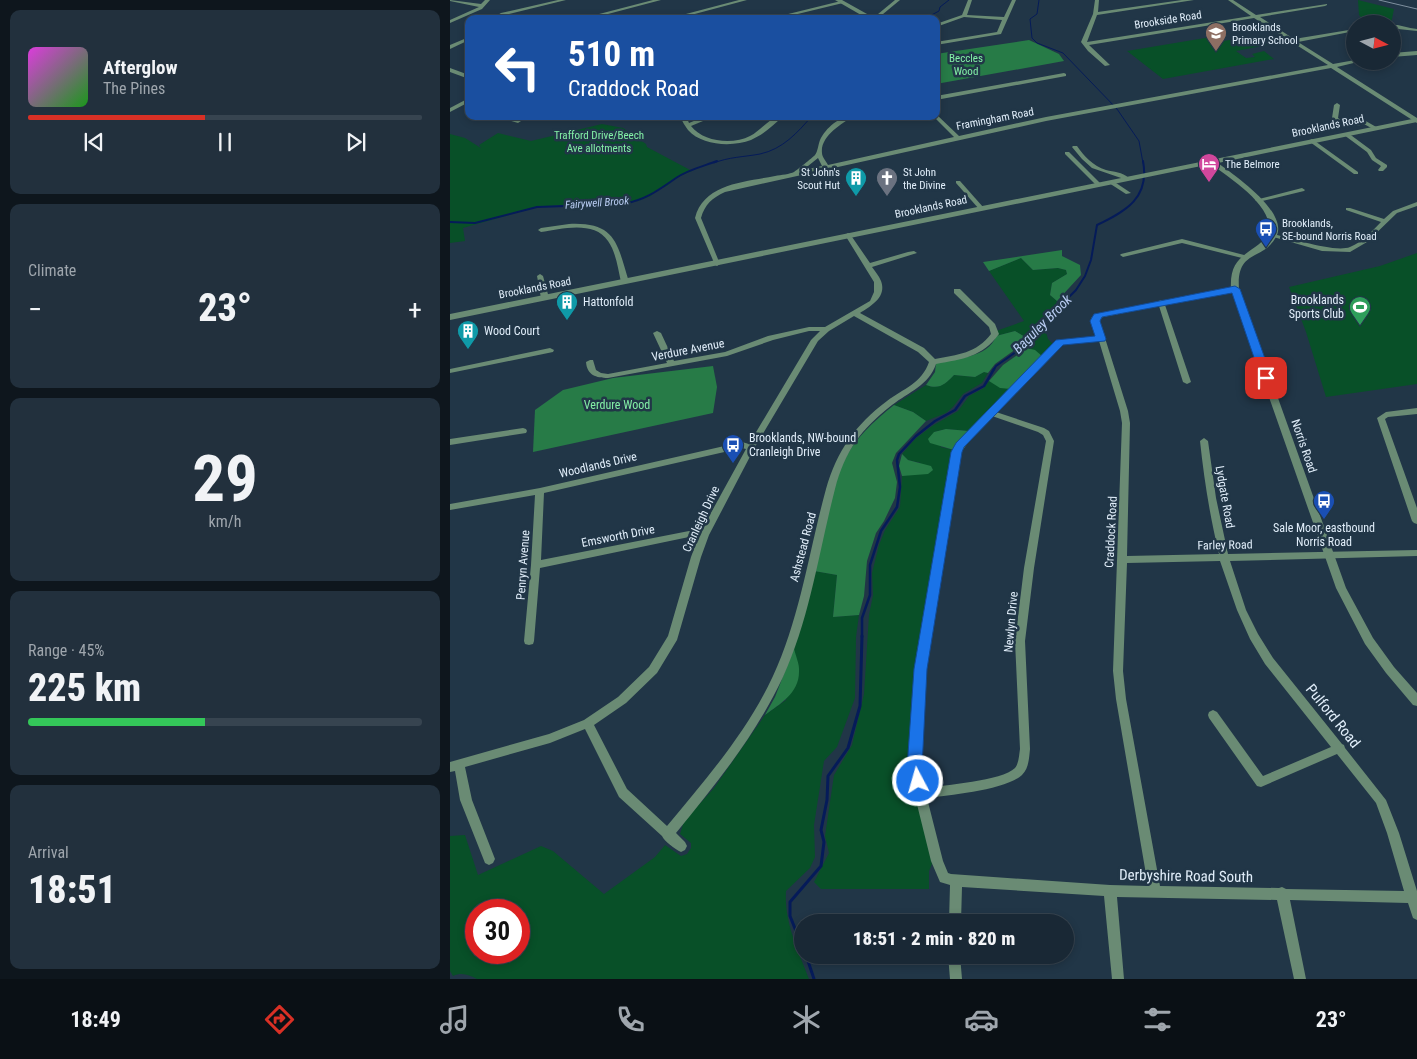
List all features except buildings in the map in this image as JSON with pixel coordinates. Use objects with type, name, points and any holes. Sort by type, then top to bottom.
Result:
[{"type":"street","points":[[450,0],[483,6]]},
{"type":"street","points":[[450,22],[483,6],[488,0]]},
{"type":"street","points":[[501,15],[549,2],[564,0]]},
{"type":"street","points":[[598,15],[659,0]]},
{"type":"street","points":[[685,15],[745,0]]},
{"type":"street","points":[[879,15],[898,0]]},
{"type":"street","points":[[964,16],[970,0]]},
{"type":"street","points":[[940,43],[997,34],[1014,0]]},
{"type":"street","points":[[1097,0],[1095,14],[1084,40],[1085,44],[1107,65]]},
{"type":"street","points":[[1160,0],[1165,4]]},
{"type":"street","points":[[1095,14],[1192,0]]},
{"type":"street","points":[[1230,0],[1416,120]]},
{"type":"street","points":[[786,15],[840,1],[866,15]]},
{"type":"street","name":"Brookside Road","points":[[1085,44],[1325,5]]},
{"type":"street","points":[[940,25],[964,16],[1006,19]]},
{"type":"street","points":[[1401,27],[1417,30]]},
{"type":"street","points":[[1292,41],[1346,32]]},
{"type":"street","points":[[940,39],[943,42]]},
{"type":"street","points":[[450,47],[465,40]]},
{"type":"street","points":[[1401,55],[1417,53]]},
{"type":"street","name":"Framingham Road","points":[[717,264],[699,224],[699,210],[704,202],[713,195],[728,188],[957,137],[1346,64]]},
{"type":"street","points":[[450,70],[465,76]]},
{"type":"street","points":[[940,97],[1064,75]]},
{"type":"street","points":[[450,110],[465,102]]},
{"type":"street","points":[[1337,105],[1334,118],[1343,125],[1353,126],[1364,122],[1375,128]]},
{"type":"street","points":[[685,120],[692,131],[712,140],[735,142],[754,136],[775,120]]},
{"type":"street","points":[[688,125],[701,120]]},
{"type":"street","points":[[825,165],[819,154],[820,147],[829,131],[844,120]]},
{"type":"street","points":[[940,120],[957,137]]},
{"type":"street","name":"Brooklands Road","points":[[450,317],[1416,120]]},
{"type":"street","points":[[1346,134],[1369,151],[1374,159],[1385,166],[1381,170]]},
{"type":"street","points":[[1312,141],[1356,174]]},
{"type":"street","points":[[1075,147],[1088,162],[1101,170],[1118,173],[1130,178]]},
{"type":"street","points":[[1067,153],[1098,184]]},
{"type":"street","points":[[798,171],[819,154]]},
{"type":"street","points":[[1212,161],[1268,210],[1273,221],[1273,236],[1322,250],[1350,250],[1358,247],[1401,209],[1417,204]]},
{"type":"street","points":[[958,182],[981,208]]},
{"type":"street","points":[[1111,182],[1128,192]]},
{"type":"street","points":[[1258,200],[1302,190]]},
{"type":"street","points":[[1348,209],[1386,222]]},
{"type":"street","points":[[541,230],[575,226],[591,228],[604,233],[611,239],[614,245],[625,282]]},
{"type":"street","name":"Cranleigh Drive","points":[[455,765],[550,738],[588,723],[639,686],[664,654],[672,637],[704,535],[751,447],[815,340],[826,328],[873,302],[878,292],[878,282],[848,235]]},
{"type":"street","name":"Norris Road","points":[[1273,236],[1246,257],[1236,268],[1234,275],[1235,289],[1341,588],[1368,641],[1390,670],[1417,700]]},
{"type":"street","points":[[1123,254],[1182,240],[1246,257]]},
{"type":"street","points":[[868,266],[890,260],[900,254],[914,252]]},
{"type":"street","points":[[540,276],[545,298]]},
{"type":"street","name":"Craddock Road","points":[[1155,892],[1119,680],[1118,648],[1126,423],[1095,321],[1097,316],[1235,289]]},
{"type":"street","points":[[855,313],[921,350],[934,362],[973,354],[988,345],[995,334],[992,326],[957,291]]},
{"type":"street","points":[[1161,302],[1186,382]]},
{"type":"street","name":"Verdure Avenue","points":[[590,362],[592,372],[597,375],[608,376],[728,354],[759,341],[809,329],[826,328]]},
{"type":"street","points":[[657,333],[671,364]]},
{"type":"street","points":[[954,914],[956,880],[944,878],[937,861],[914,768],[920,669],[957,452],[960,446],[1060,342],[1101,339]]},
{"type":"street","points":[[450,371],[550,350]]},
{"type":"street","name":"Ashstead Road","points":[[667,835],[739,746],[777,680],[789,647],[834,478],[845,450],[866,423],[893,401],[923,382],[931,371],[934,362]]},
{"type":"street","points":[[1417,410],[1386,415],[1381,418],[1417,521]]},
{"type":"street","name":"Newlyn Drive","points":[[921,794],[1000,781],[1020,771],[1023,762],[1025,749],[1020,641],[1029,568],[1050,441],[1049,437],[1041,430],[992,413]]},
{"type":"street","points":[[450,442],[523,431]]},
{"type":"street","name":"Lydgate Road","points":[[1204,441],[1214,520],[1224,558]]},
{"type":"street","name":"Woodlands Drive","points":[[450,507],[540,491],[742,445],[751,447]]},
{"type":"street","name":"Penryn Avenue","points":[[529,640],[540,491]]},
{"type":"street","name":"Emsworth Drive","points":[[536,565],[689,534],[704,535]]},
{"type":"street","name":"Farley Road","points":[[1122,560],[1417,553]]},
{"type":"street","name":"Pulford Road","points":[[1224,558],[1244,619],[1254,640],[1370,785],[1387,814],[1414,897],[1417,914]]},
{"type":"street","points":[[1212,715],[1261,782],[1340,748]]},
{"type":"street","points":[[588,723],[623,793],[681,846]]},
{"type":"street","points":[[455,765],[466,800],[489,859]]},
{"type":"street","name":"Derbyshire Road South","points":[[956,880],[1110,891],[1414,897]]},
{"type":"street","points":[[1110,891],[1118,979]]},
{"type":"street","points":[[1282,894],[1300,979]]},
{"type":"street","points":[[955,964],[956,979]]},
{"type":"green space","points":[[1358,0],[1394,9],[1393,15],[1359,15]]},
{"type":"green space","name":"Brooklands Primary School","points":[[1256,36],[1267,45],[1236,51],[1246,58],[1255,57],[1252,54],[1264,51],[1274,59],[1163,79],[1127,51],[1212,37],[1216,42]]},
{"type":"green space","name":"Beccles Wood","points":[[1029,40],[1059,54],[1064,61],[940,83],[940,53]]},
{"type":"green space","name":"Trafford Drive/Beech Ave allotments","points":[[602,124],[623,128],[646,144],[647,147],[692,171],[677,177],[667,186],[656,190],[651,196],[638,201],[624,204],[537,207],[463,228],[465,241],[450,243],[450,134],[465,138],[481,148],[479,145],[498,133],[531,141]]},
{"type":"green space","points":[[1062,250],[1062,256],[1080,265],[1081,275],[1057,301],[1050,295],[1052,283],[1067,274],[1066,270],[1058,268],[1033,270],[1021,258],[989,271],[983,262]]},
{"type":"green space","name":"Brooklands Sports Club","points":[[1417,253],[1417,384],[1326,397],[1306,332],[1289,287],[1380,266]]},
{"type":"green space","points":[[1021,258],[1033,270],[1058,268],[1066,270],[1067,274],[1052,283],[1050,295],[1057,301],[1051,312],[1025,337],[1015,331],[996,336],[996,331],[1024,321],[989,271]]},
{"type":"green space","points":[[1044,325],[1048,339],[1053,344],[1042,356],[1027,348],[1038,335],[1039,327]]},
{"type":"green space","points":[[1015,331],[1025,337],[1023,344],[995,364],[988,373],[984,372],[975,377],[954,375],[939,386],[926,385],[935,372],[936,363],[979,353],[992,344],[996,336]]},
{"type":"green space","points":[[1027,348],[1035,350],[1042,356],[1011,389],[1000,388],[989,381],[1003,365]]},
{"type":"green space","name":"Verdure Wood","points":[[713,366],[717,387],[713,413],[533,452],[535,410],[563,390],[613,378]]},
{"type":"green space","points":[[984,372],[988,373],[982,383],[963,394],[946,413],[926,421],[913,412],[894,405],[926,385],[935,387],[945,383],[954,375],[975,377]]},
{"type":"green space","points":[[989,381],[1011,389],[969,431],[946,429],[934,432],[941,447],[954,450],[924,625],[915,790],[932,864],[929,871],[929,889],[821,889],[814,882],[829,853],[825,836],[834,775],[852,745],[864,694],[869,615],[873,595],[872,573],[885,530],[900,507],[902,476],[908,475],[921,463],[908,460],[902,454],[915,439],[932,426],[958,411],[969,396],[984,388]]},
{"type":"green space","points":[[894,405],[913,412],[926,421],[896,453],[892,463],[897,482],[895,498],[876,533],[867,561],[864,596],[859,615],[833,617],[837,575],[814,571],[834,488],[843,463],[853,446],[872,424]]},
{"type":"green space","points":[[946,429],[969,431],[956,444],[954,450],[930,443],[928,439],[934,432]]},
{"type":"green space","points":[[902,454],[908,460],[931,466],[933,470],[928,474],[902,476],[899,466]]},
{"type":"green space","points":[[814,571],[837,575],[833,617],[859,615],[856,637],[855,698],[837,747],[824,761],[814,825],[815,857],[810,868],[786,891],[787,914],[794,941],[794,964],[803,964],[809,979],[477,979],[465,974],[453,976],[450,971],[450,836],[465,835],[478,875],[541,846],[553,851],[604,894],[655,857],[665,845],[681,856],[687,854],[691,848],[691,843],[680,834],[684,821],[714,788],[765,715],[786,700],[794,648]]},
{"type":"green space","points":[[794,648],[799,669],[796,686],[788,697],[765,715],[775,697]]},
{"type":"waterway","name":"Fairywell Brook","points":[[932,15],[939,11],[940,7],[949,0]]},
{"type":"waterway","name":"Baguley Brook","points":[[1039,0],[1037,14],[1030,19],[1032,38],[1037,43],[1063,53],[1117,109],[1139,141],[1143,163]]},
{"type":"waterway","name":"Fairywell Brook","points":[[714,163],[730,158],[768,152],[783,144],[808,120]]},
{"type":"waterway","name":"Fairywell Brook","points":[[450,222],[475,223],[537,207],[624,204],[652,194],[680,175],[717,161]]},
{"type":"waterway","name":"Baguley Brook","points":[[993,371],[996,366],[1023,347],[1028,338],[1045,321],[1057,313],[1059,307],[1076,290],[1085,276],[1091,260],[1097,225],[1126,208],[1134,202],[1139,194],[1143,185],[1143,161]]},
{"type":"waterway","name":"Baguley Brook","points":[[862,636],[862,618],[870,595],[870,565],[881,531],[897,507],[900,487],[897,460],[899,454],[916,436],[935,421],[955,410],[965,396],[984,386],[994,369]]},
{"type":"waterway","name":"Baguley Brook","points":[[794,926],[790,916],[790,902],[821,866],[824,842],[821,830],[827,800],[828,776],[848,748],[860,706],[862,636]]},
{"type":"waterway","name":"Baguley Brook","points":[[809,964],[814,979]]},
{"type":"tram line","points":[[1379,0],[1417,9]]},
{"type":"place","name":"Brooklands Primary School","points":[[1216,52]]},
{"type":"place","name":"The Belmore","points":[[1209,183]]},
{"type":"place","name":"St John's Scout Hut","points":[[856,197]]},
{"type":"place","name":"St John the Divine","points":[[887,197]]},
{"type":"place","name":"Brooklands, SE-bound Norris Road","points":[[1266,248]]},
{"type":"place","name":"Hattonfold","points":[[567,321]]},
{"type":"place","name":"Brooklands Sports Club","points":[[1360,326]]},
{"type":"place","name":"Wood Court","points":[[468,350]]},
{"type":"place","name":"Brooklands, NW-bound Cranleigh Drive","points":[[733,464]]},
{"type":"place","name":"Sale Moor, eastbound Norris Road","points":[[1324,520]]},
{"type":"route","points":[[918,781],[914,768],[920,669],[924,642],[957,452],[971,433],[1060,342],[1101,339],[1095,321],[1097,316],[1161,302],[1235,289],[1266,378]]}]
